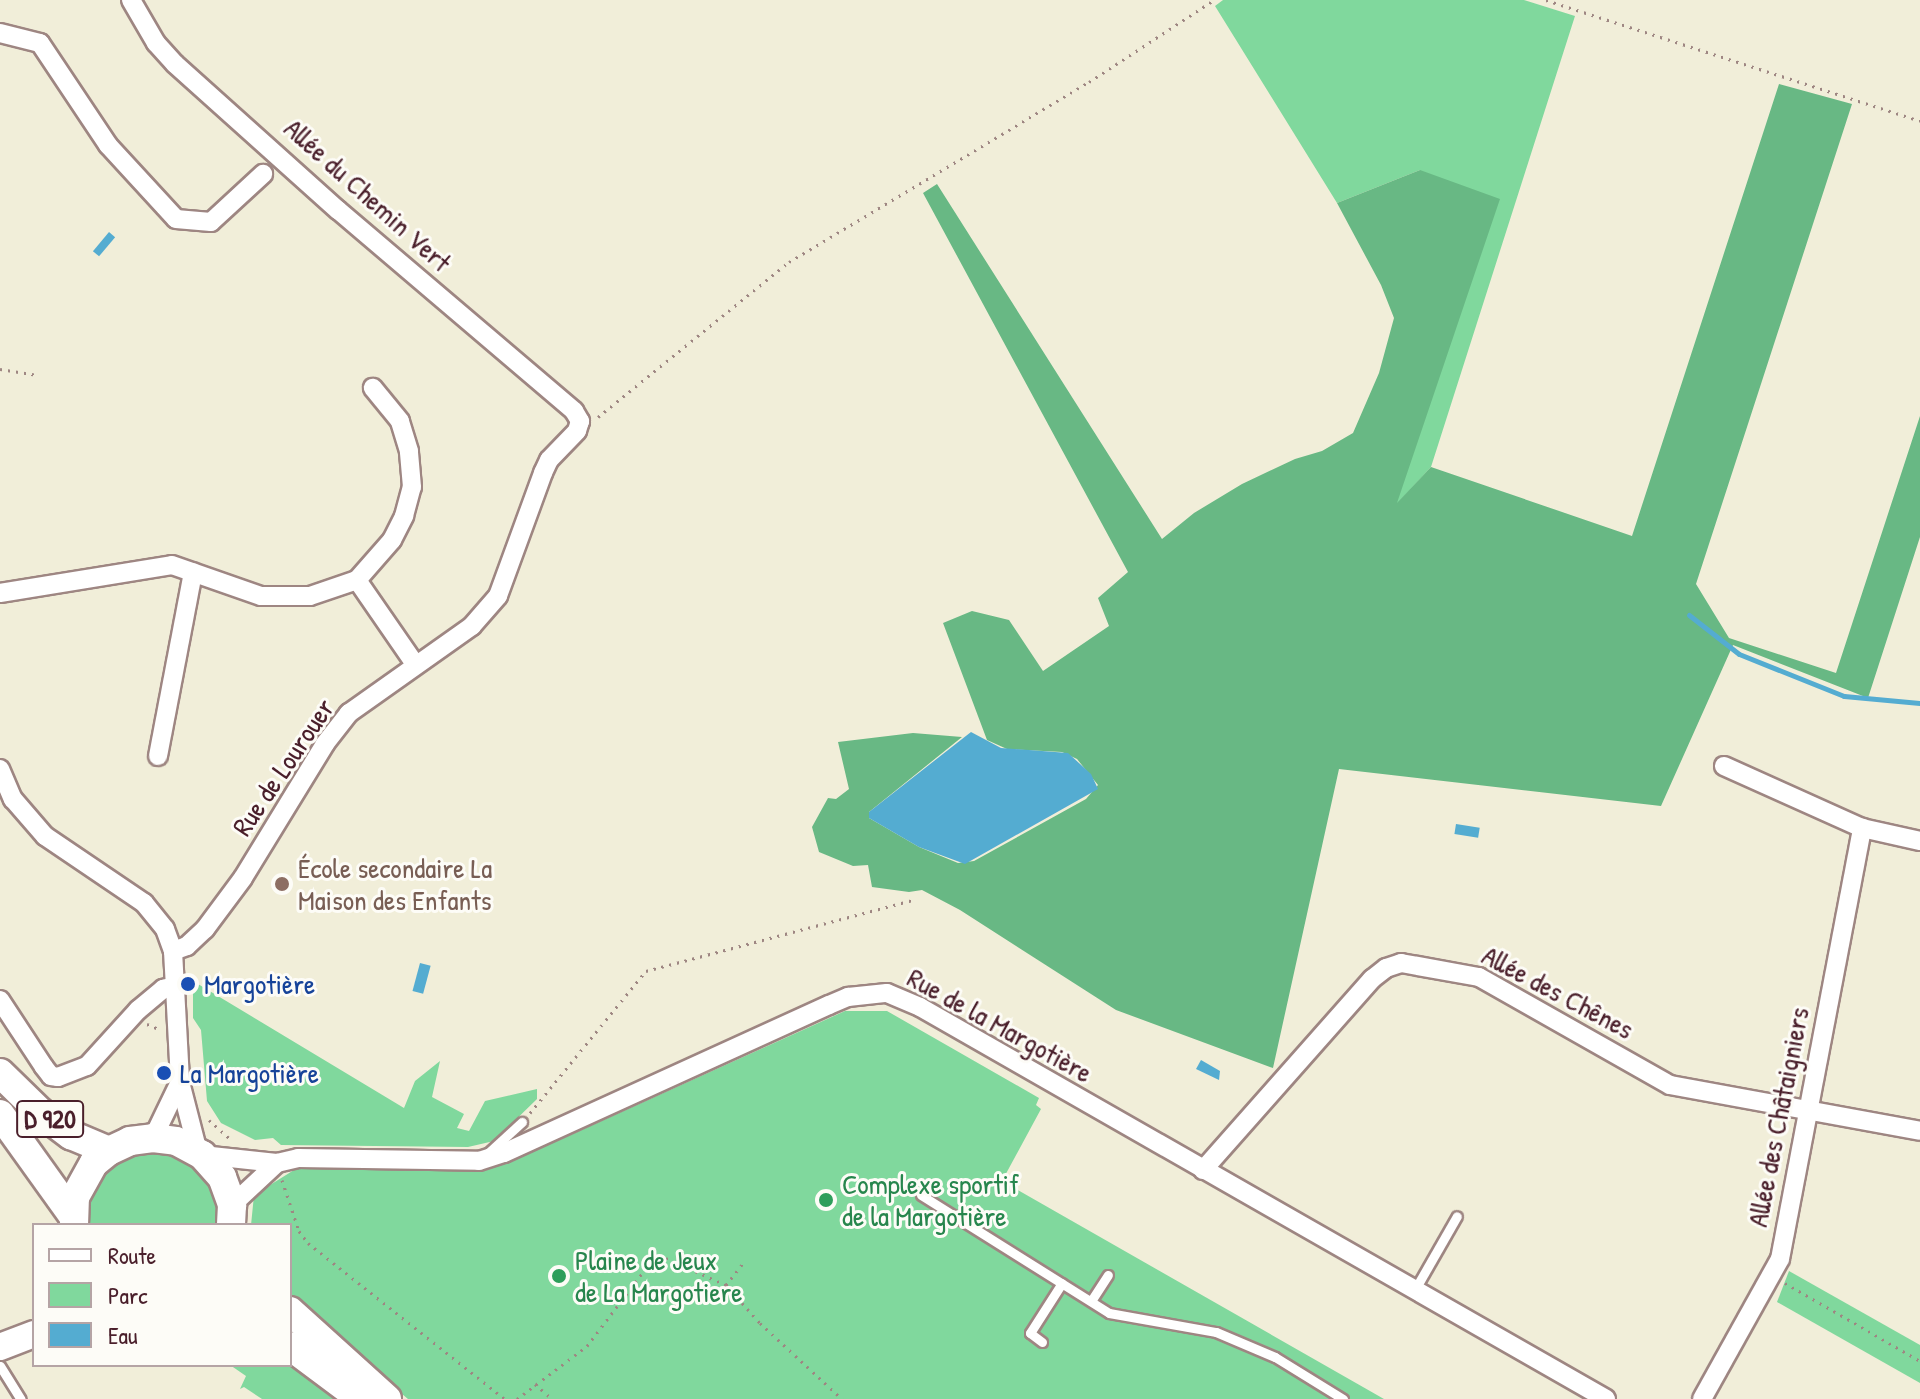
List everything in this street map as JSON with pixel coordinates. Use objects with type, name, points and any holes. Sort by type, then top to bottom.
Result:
[{"type":"main road","name":"D 920","points":[[0,1073],[40,1112],[71,1135],[109,1151]]},
{"type":"main road","name":"D 920","points":[[0,1114],[73,1221]]},
{"type":"main road","points":[[73,1221],[83,1179],[109,1151],[130,1141],[153,1138],[176,1141],[200,1153],[222,1177],[232,1215]]},
{"type":"main road","points":[[292,1313],[387,1399]]},
{"type":"main road","points":[[292,1347],[361,1399]]},
{"type":"street","name":"Allée du Chemin Vert","points":[[131,0],[156,43],[175,64],[338,210],[574,411],[580,422]]},
{"type":"street","points":[[0,33],[40,43],[108,145],[176,219],[211,222],[263,174]]},
{"type":"street","points":[[0,593],[172,565],[261,596],[290,598],[357,580],[392,540],[404,516],[412,487],[409,451],[400,421],[373,388]]},
{"type":"street","name":"Rue de Lourouer","points":[[173,951],[187,946],[205,929],[243,878],[325,744],[349,713],[481,617],[498,596],[549,460],[580,422]]},
{"type":"street","points":[[158,756],[193,572]]},
{"type":"street","points":[[357,580],[415,664]]},
{"type":"street","points":[[1724,766],[1862,828],[1920,841]]},
{"type":"street","points":[[1,776],[13,799],[45,836],[144,903],[165,929],[173,951],[180,1082],[200,1153]]},
{"type":"street","name":"Allée des Châtaigniers","points":[[1702,1399],[1780,1259],[1862,828]]},
{"type":"street","name":"Allée des Chênes","points":[[1203,1170],[1372,979],[1386,968],[1401,963],[1465,972],[1479,977],[1670,1085],[1920,1131]]},
{"type":"street","points":[[0,1000],[44,1067],[51,1076],[58,1077],[79,1071],[138,1010],[163,989],[175,986]]},
{"type":"street","name":"Rue de la Margotière","points":[[200,1153],[277,1163],[298,1158],[479,1161],[504,1153],[839,1001],[887,993],[920,1007],[1606,1399]]},
{"type":"street","points":[[153,1138],[180,1082]]},
{"type":"street","points":[[232,1215],[277,1163]]},
{"type":"lane","points":[[479,1161],[522,1122]]},
{"type":"lane","points":[[921,1195],[1109,1313],[1216,1332],[1275,1357],[1343,1399]]},
{"type":"lane","points":[[1414,1291],[1457,1216]]},
{"type":"lane","points":[[1091,1301],[1108,1275]]},
{"type":"lane","points":[[1042,1342],[1030,1333],[1062,1283]]},
{"type":"lane","points":[[0,1366],[21,1399]]},
{"type":"path","points":[[580,422],[588,424],[607,410],[789,262],[1099,75],[1214,0]]},
{"type":"path","points":[[1546,0],[1920,121]]},
{"type":"path","points":[[0,369],[38,375]]},
{"type":"path","points":[[522,1122],[646,971],[913,900]]},
{"type":"path","points":[[207,1118],[219,1132],[240,1143]]},
{"type":"path","points":[[277,1163],[290,1210],[308,1243],[505,1399]]},
{"type":"path","points":[[517,1399],[587,1346],[647,1267],[666,1258],[726,1285],[760,1323],[842,1399]]},
{"type":"path","points":[[726,1285],[744,1262]]},
{"type":"path","points":[[1771,1275],[1920,1361]]},
{"type":"path","points":[[535,1384],[552,1399]]},
{"type":"green space","points":[[1223,0],[1524,0],[1575,16],[1431,467],[1396,505],[1420,170],[1337,203],[1215,6]]},
{"type":"green space","points":[[1779,84],[1852,104],[1696,584],[1729,638],[1836,673],[1920,416],[1920,537],[1868,698],[1733,645],[1661,806],[1339,769],[1273,1068],[1116,1010],[960,910],[922,890],[909,892],[872,887],[868,865],[853,866],[819,852],[812,827],[828,798],[836,799],[849,789],[838,742],[913,733],[962,737],[869,812],[869,818],[919,847],[958,863],[974,861],[1086,799],[1098,785],[1077,759],[1062,752],[1007,749],[987,740],[943,623],[972,611],[1009,620],[1043,671],[1109,626],[1098,598],[1128,572],[923,193],[937,184],[1162,539],[1194,513],[1242,484],[1295,459],[1322,451],[1353,433],[1379,373],[1394,318],[1381,285],[1337,203],[1420,170],[1500,199],[1397,503],[1431,467],[1632,536]]},
{"type":"green space","points":[[193,981],[404,1108],[415,1081],[440,1061],[432,1097],[464,1114],[457,1128],[469,1131],[485,1101],[537,1089],[537,1099],[494,1141],[468,1147],[281,1145],[273,1138],[255,1140],[221,1123],[207,1101],[201,1030],[193,1018]]},
{"type":"green space","points":[[845,1011],[887,1011],[1039,1098],[1036,1105],[1041,1109],[1002,1181],[1384,1399],[408,1399],[292,1299],[292,1223],[251,1223],[254,1195],[294,1170],[310,1166],[477,1171],[566,1137]]},
{"type":"green space","points":[[109,1151],[198,1152],[230,1223],[75,1223]]},
{"type":"green space","points":[[1789,1271],[1920,1345],[1920,1383],[1777,1302]]},
{"type":"green space","points":[[292,1356],[346,1399],[262,1399],[244,1387],[240,1389],[246,1376],[233,1367],[292,1367]]},
{"type":"water","points":[[109,232],[115,237],[99,256],[93,251]]},
{"type":"water","points":[[971,732],[1001,748],[1068,753],[1091,774],[1098,789],[965,864],[919,847],[869,818],[869,812]]},
{"type":"water","points":[[1456,824],[1480,828],[1478,838],[1454,834]]},
{"type":"water","points":[[420,963],[431,966],[423,994],[412,991]]},
{"type":"water","points":[[1201,1060],[1220,1071],[1219,1080],[1196,1069]]},
{"type":"waterway","points":[[1689,615],[1739,654],[1844,696],[1920,703]]},
{"type":"place","name":"École secondaire La Maison des Enfants","points":[[282,884]]},
{"type":"place","name":"Margotière","points":[[188,984]]},
{"type":"place","name":"La Margotière","points":[[164,1073]]},
{"type":"place","name":"Complexe sportif de la Margotière","points":[[826,1200]]},
{"type":"place","name":"Plaine de Jeux de La Margotiere","points":[[559,1276]]}]
